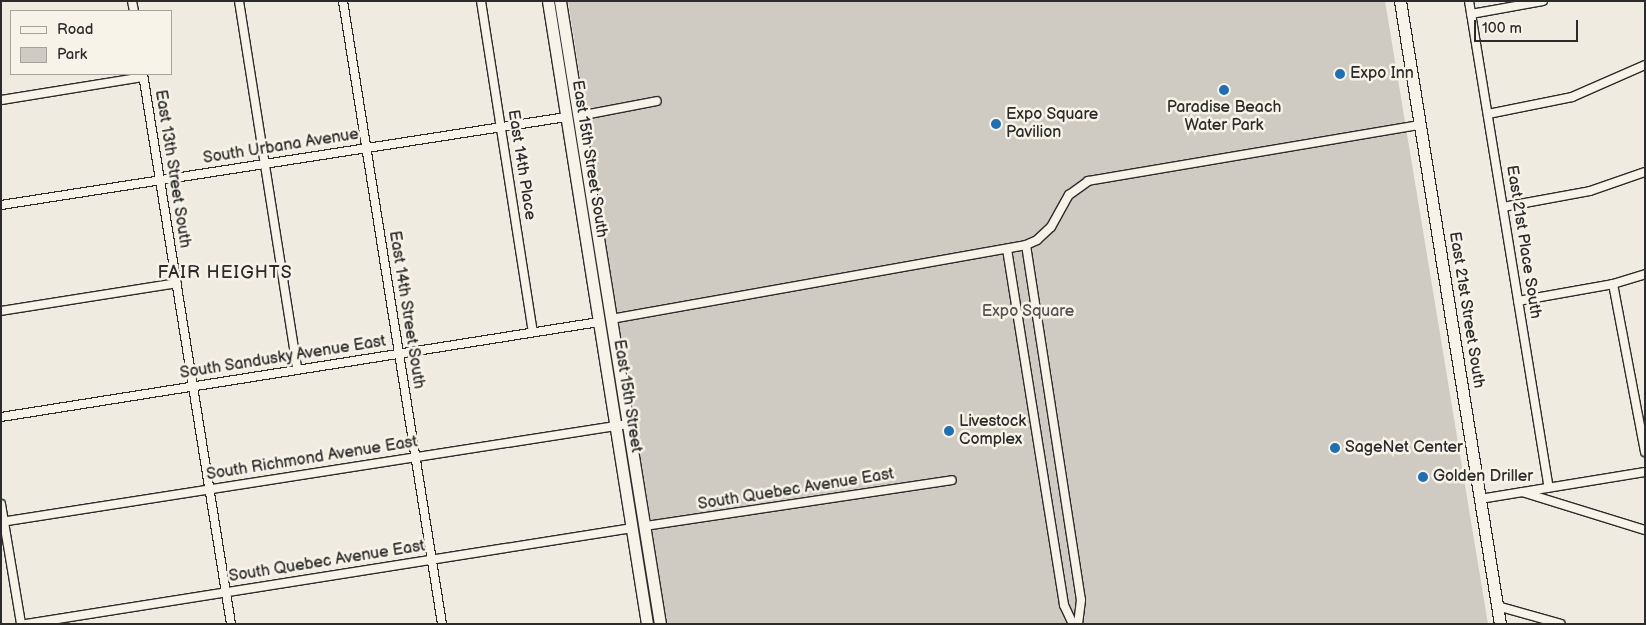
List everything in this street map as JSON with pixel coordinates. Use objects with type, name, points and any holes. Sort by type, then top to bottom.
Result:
[{"type":"main road","name":"East 15th Street South","points":[[548,1],[599,322]]},
{"type":"main road","name":"East 15th Street South","points":[[560,1],[611,319]]},
{"type":"main road","name":"East 21st Street South","points":[[1400,1],[1500,624]]},
{"type":"main road","points":[[566,117],[579,116]]},
{"type":"main road","points":[[599,322],[611,319]]},
{"type":"main road","name":"East 15th Street","points":[[611,319],[628,424]]},
{"type":"main road","name":"East 15th Street","points":[[599,322],[632,528]]},
{"type":"main road","points":[[628,424],[660,624]]},
{"type":"main road","points":[[645,526],[632,528],[647,624]]},
{"type":"street","points":[[239,1],[297,369]]},
{"type":"street","name":"East 14th Street South","points":[[343,1],[442,624]]},
{"type":"street","name":"East 14th Place","points":[[481,1],[533,332]]},
{"type":"street","name":"East 21st Place South","points":[[1469,1],[1549,487]]},
{"type":"street","points":[[1471,14],[1543,1]]},
{"type":"street","points":[[1488,114],[1572,97],[1645,64]]},
{"type":"street","points":[[1,100],[143,75]]},
{"type":"street","name":"East 13th Street South","points":[[143,75],[231,624]]},
{"type":"street","points":[[579,116],[657,101]]},
{"type":"street","name":"South Urbana Avenue","points":[[1,205],[566,117]]},
{"type":"street","points":[[611,319],[1026,245],[1037,240],[1051,227],[1069,195],[1088,181],[1420,125]]},
{"type":"street","points":[[1503,207],[1590,191],[1645,172]]},
{"type":"street","points":[[1026,245],[1081,600],[1078,624]]},
{"type":"street","points":[[1007,249],[1064,605],[1074,624]]},
{"type":"street","points":[[1518,300],[1613,284],[1645,274]]},
{"type":"street","points":[[1,311],[177,283]]},
{"type":"street","points":[[1613,284],[1645,452]]},
{"type":"street","name":"South Sandusky Avenue East","points":[[1,417],[599,322]]},
{"type":"street","name":"South Richmond Avenue East","points":[[3,522],[628,424]]},
{"type":"street","points":[[1480,499],[1644,474]]},
{"type":"street","name":"South Quebec Avenue East","points":[[645,526],[952,480]]},
{"type":"street","points":[[1520,492],[1645,530]]},
{"type":"street","points":[[1,504],[21,624]]},
{"type":"street","name":"South Quebec Avenue East","points":[[26,624],[632,528]]},
{"type":"street","points":[[1497,606],[1562,624]]},
{"type":"green space","name":"Expo Square","points":[[568,1],[1385,1],[1488,624],[666,624]]},
{"type":"place","name":"Expo Inn","points":[[1340,74]]},
{"type":"place","name":"Paradise Beach Water Park","points":[[1224,90]]},
{"type":"place","name":"Expo Square Pavilion","points":[[996,124]]},
{"type":"place","name":"Livestock Complex","points":[[949,431]]},
{"type":"place","name":"SageNet Center","points":[[1335,448]]},
{"type":"place","name":"Golden Driller","points":[[1423,477]]},
{"type":"district","name":"FAIR HEIGHTS","points":[[225,273]]}]
